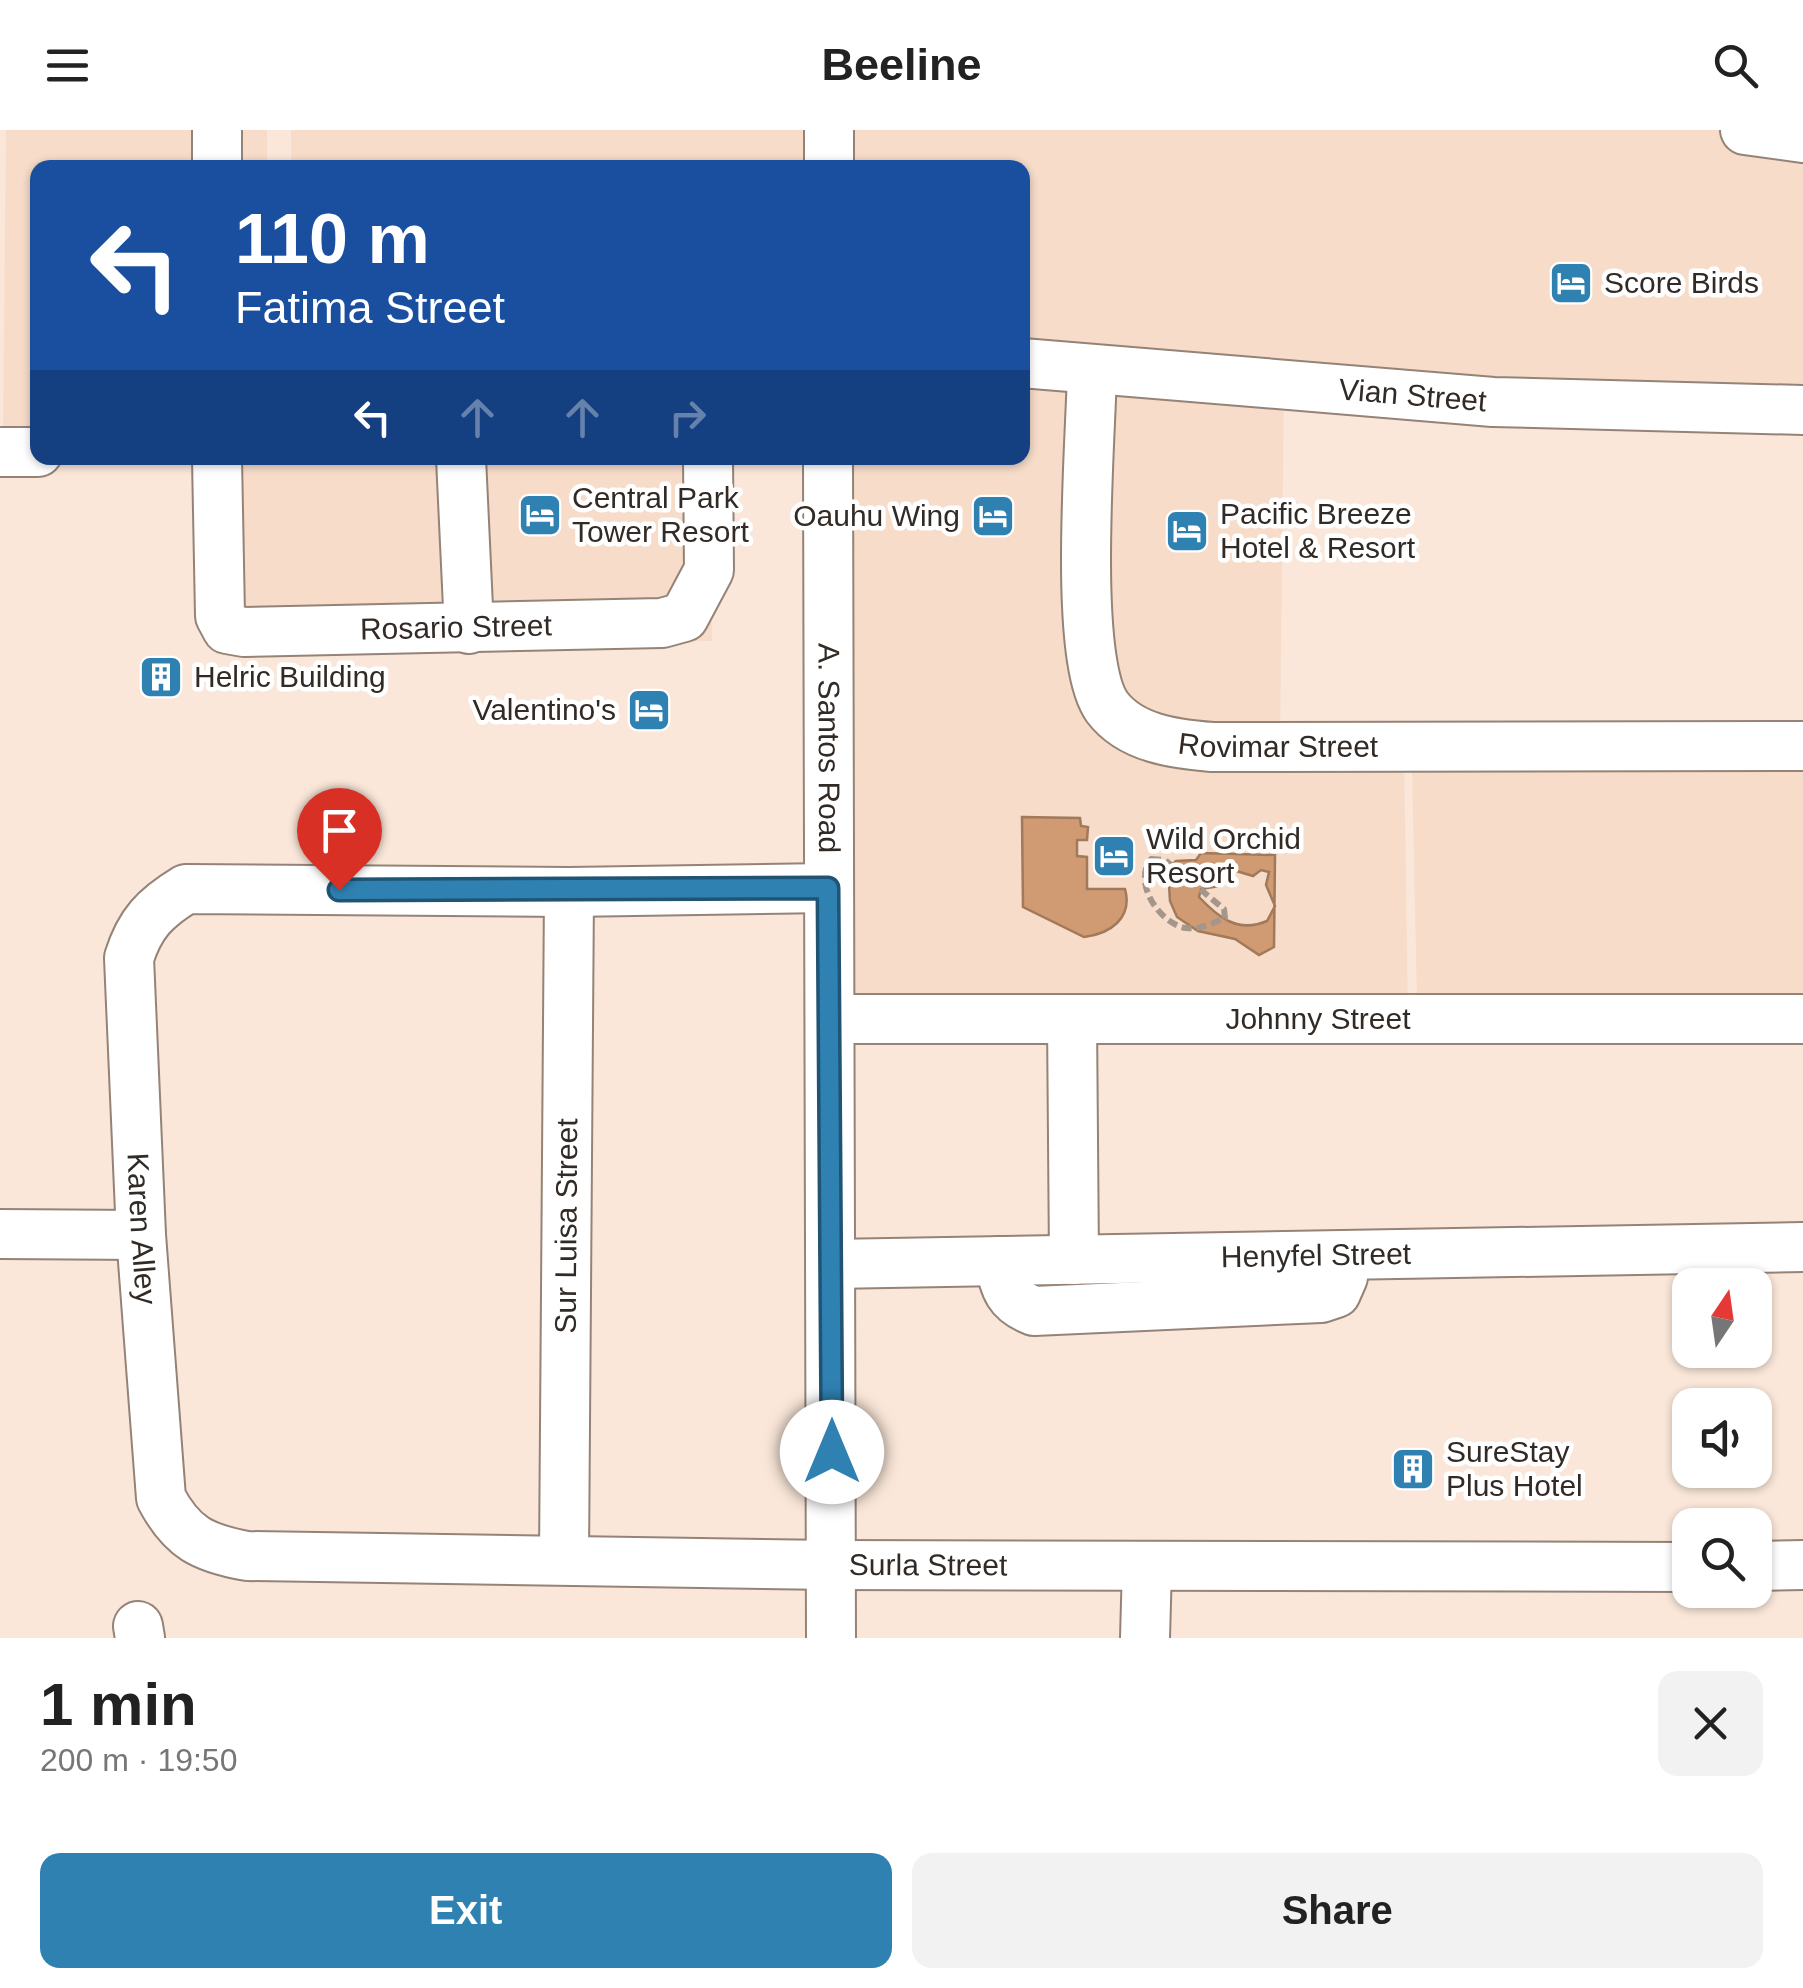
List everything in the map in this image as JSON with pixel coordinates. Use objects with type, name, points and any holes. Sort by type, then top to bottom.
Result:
[{"type":"street","points":[[216,130],[217,160]]},
{"type":"street","points":[[828,130],[829,160]]},
{"type":"street","points":[[1745,130],[1803,138]]},
{"type":"street","name":"Vian Street","points":[[1030,364],[1493,402],[1803,410]]},
{"type":"street","name":"Rovimar Street","points":[[1092,370],[1090,633],[1098,686],[1108,707],[1129,726],[1151,737],[1212,747],[1803,746]]},
{"type":"street","points":[[0,452],[30,452]]},
{"type":"street","name":"Rosario Street","points":[[216,465],[220,616],[227,629],[468,630],[684,618],[709,570],[708,465]]},
{"type":"street","points":[[461,465],[468,630]]},
{"type":"street","name":"A. Santos Road","points":[[828,465],[830,1638]]},
{"type":"street","points":[[569,892],[828,888]]},
{"type":"street","name":"Karen Alley","points":[[176,1526],[160,1498],[141,1235],[129,958],[138,928],[158,906],[186,889],[569,892]]},
{"type":"street","name":"Sur Luisa Street","points":[[564,1558],[569,892]]},
{"type":"street","name":"Johnny Street","points":[[830,1018],[1803,1019]]},
{"type":"street","points":[[1072,1018],[1074,1260]]},
{"type":"street","points":[[0,1234],[141,1235]]},
{"type":"street","name":"Henyfel Street","points":[[830,1264],[1803,1247]]},
{"type":"street","points":[[998,1261],[1007,1293],[1015,1304],[1034,1311],[1321,1298],[1336,1293],[1343,1277],[1345,1255]]},
{"type":"street","name":"Surla Street","points":[[176,1526],[213,1550],[247,1556],[832,1565],[1672,1568]]},
{"type":"street","points":[[1772,1566],[1803,1565]]},
{"type":"street","points":[[1145,1638],[1146,1566]]},
{"type":"path","points":[[1150,859],[1171,864],[1201,888],[1224,908],[1227,915],[1223,920],[1193,929],[1170,922],[1148,894],[1145,874],[1150,859]]},
{"type":"shaded area","points":[[6,130],[267,130],[267,160],[30,160],[30,432],[3,432]]},
{"type":"shaded area","points":[[291,130],[1803,130],[1803,394],[1285,366],[1030,340],[1030,160],[291,160]]},
{"type":"shaded area","points":[[1030,357],[1284,377],[1280,744],[1404,749],[1408,1019],[827,1019],[828,465],[1030,465]]},
{"type":"shaded area","points":[[228,465],[709,465],[712,641],[231,646]]},
{"type":"shaded area","points":[[1803,765],[1803,1003],[1417,1003],[1412,766]]},
{"type":"shaded area","points":[[1022,817],[1080,818],[1081,826],[1088,827],[1087,840],[1077,840],[1077,856],[1087,857],[1087,889],[1125,889],[1126,908],[1117,923],[1084,937],[1023,907]]},
{"type":"shaded area","points":[[1201,853],[1275,855],[1274,905],[1266,885],[1269,872],[1261,870],[1253,876],[1233,870],[1219,886],[1201,889],[1199,897],[1237,924],[1267,921],[1274,907],[1274,947],[1259,955],[1235,939],[1198,931],[1177,917],[1170,901],[1168,868],[1176,861],[1196,860]]},
{"type":"place","name":"Score Birds","points":[[1571,283]]},
{"type":"place","name":"Central Park Tower Resort","points":[[540,515]]},
{"type":"place","name":"Oauhu Wing","points":[[993,516]]},
{"type":"place","name":"Pacific Breeze Hotel & Resort","points":[[1187,531]]},
{"type":"place","name":"Helric Building","points":[[161,677]]},
{"type":"place","name":"Valentino's","points":[[649,710]]},
{"type":"place","name":"Wild Orchid Resort","points":[[1114,856]]},
{"type":"place","name":"SureStay Plus Hotel","points":[[1413,1469]]},
{"type":"route","points":[[339,890],[828,888],[832,1452]]}]
